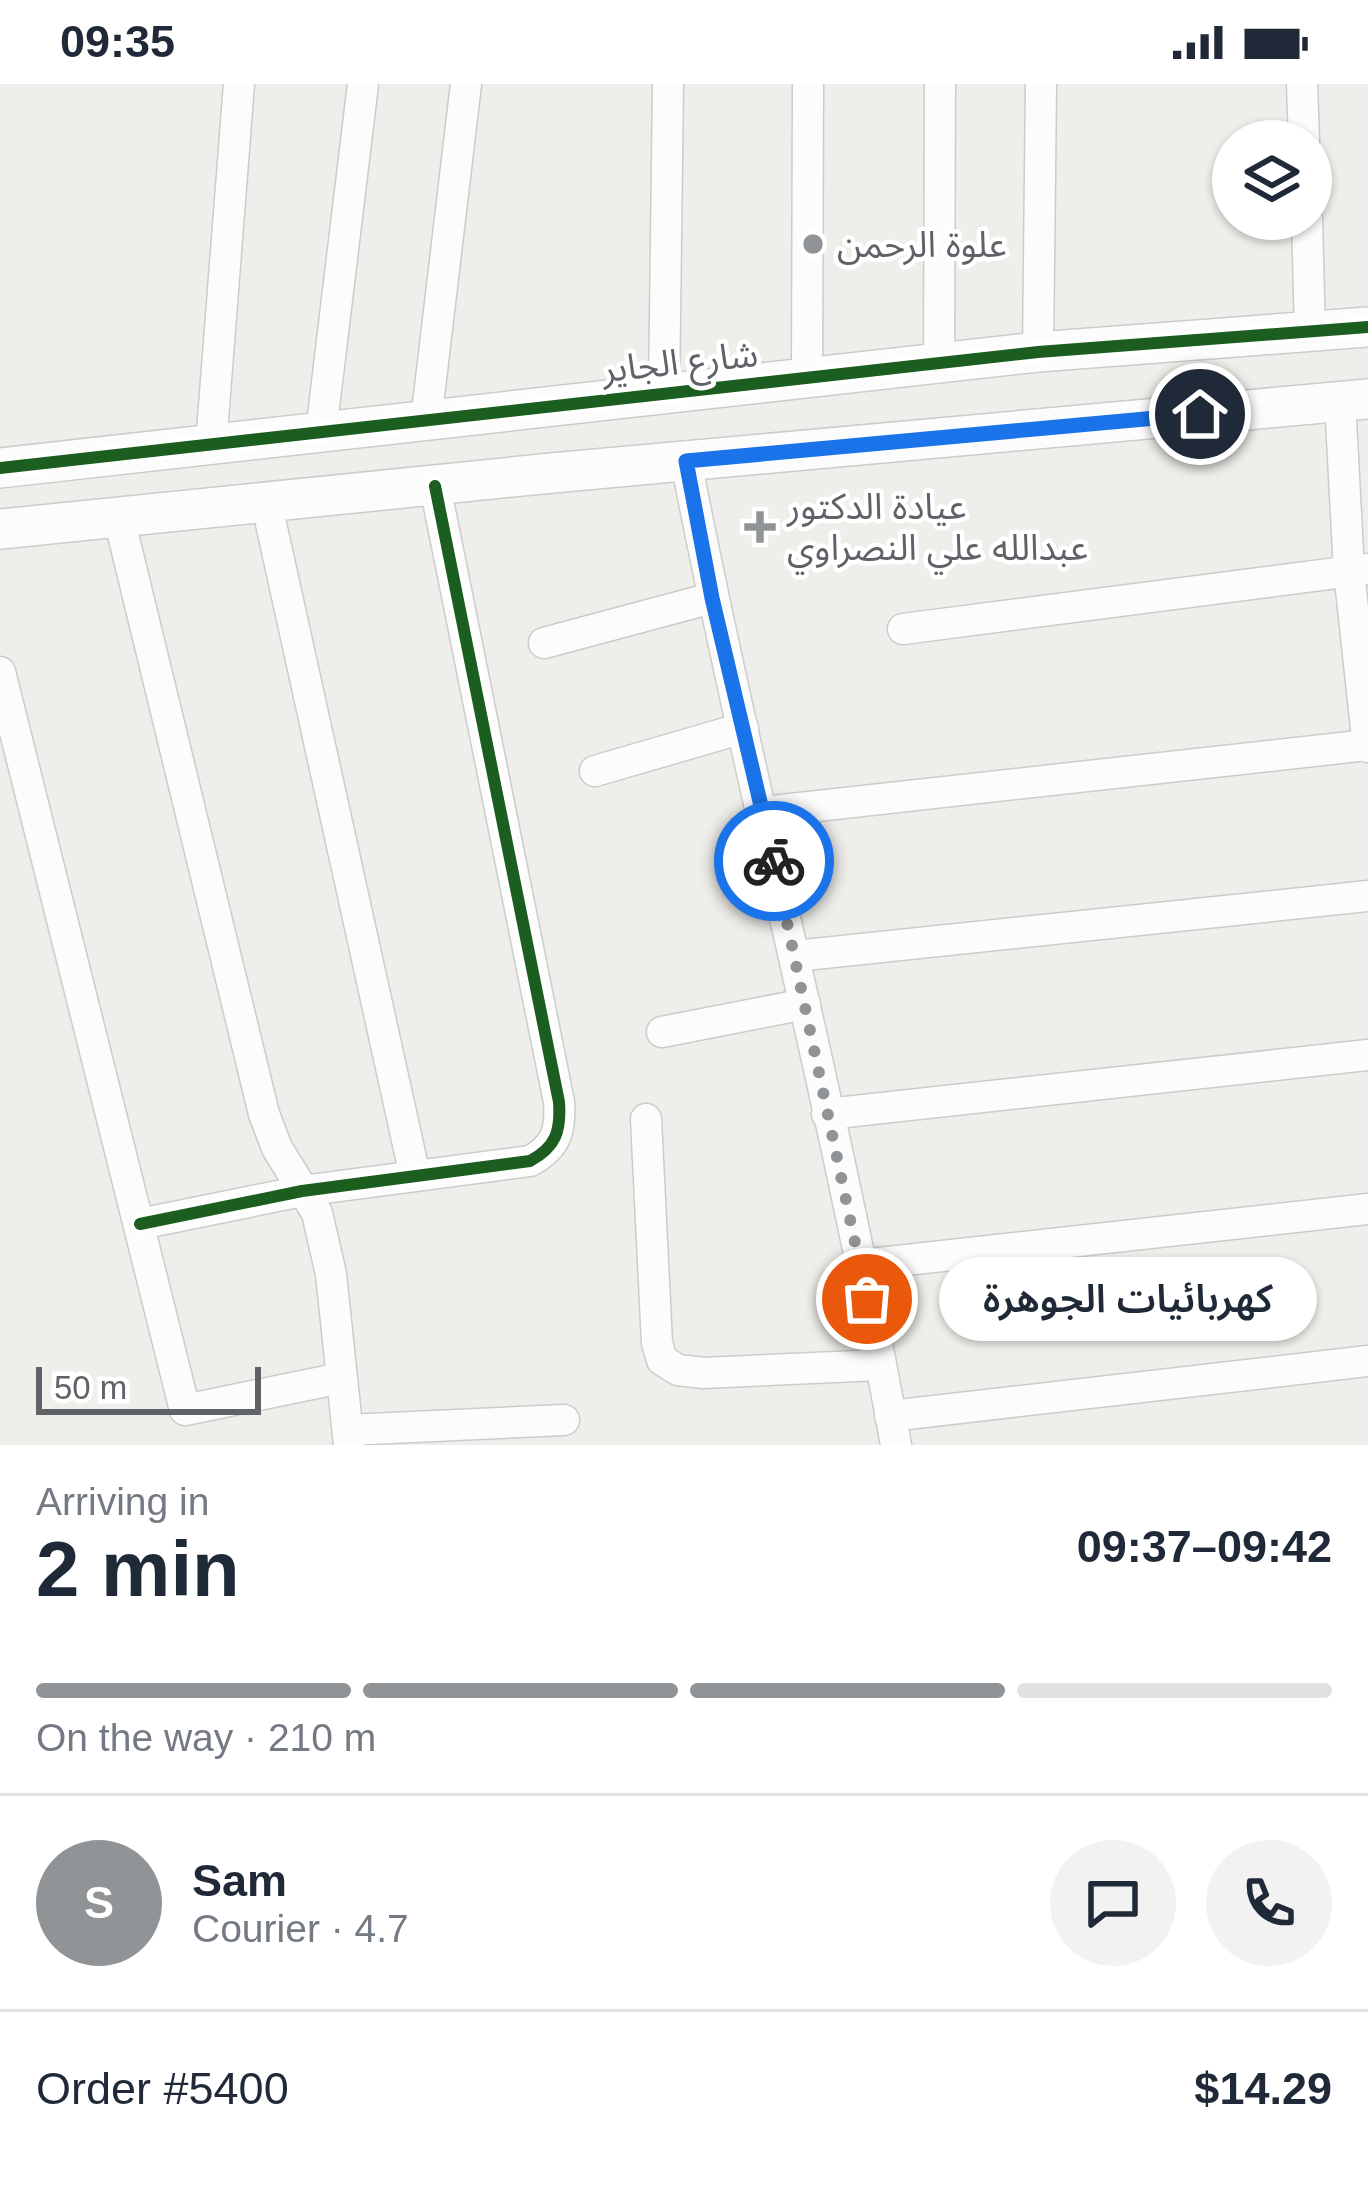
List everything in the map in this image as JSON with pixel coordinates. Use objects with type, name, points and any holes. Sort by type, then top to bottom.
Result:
[{"type":"street","points":[[211,445],[238,84]]},
{"type":"street","points":[[321,432],[363,84]]},
{"type":"street","points":[[426,421],[466,84]]},
{"type":"street","points":[[664,394],[668,84]]},
{"type":"street","points":[[807,377],[808,84]]},
{"type":"street","points":[[939,363],[940,84]]},
{"type":"street","points":[[1039,352],[1041,84]]},
{"type":"street","points":[[1302,84],[1303,120]]},
{"type":"street","points":[[1308,240],[1310,332]]},
{"type":"street","name":"شارع الجاير","points":[[0,468],[1039,352],[1368,327]]},
{"type":"street","points":[[0,529],[1354,400],[1368,746],[763,812]]},
{"type":"street","points":[[545,407],[552,473]]},
{"type":"street","points":[[686,461],[893,1431],[1368,1361]]},
{"type":"street","points":[[140,1224],[302,1191],[530,1161],[545,1153],[557,1138],[561,1120],[435,486]]},
{"type":"street","points":[[266,501],[415,1176]]},
{"type":"street","points":[[119,518],[264,1114],[277,1148],[316,1214],[332,1274],[349,1437],[564,1420]]},
{"type":"street","points":[[903,629],[1359,570]]},
{"type":"street","points":[[544,643],[712,598]]},
{"type":"street","points":[[0,672],[185,1410],[341,1378]]},
{"type":"street","points":[[596,771],[743,728]]},
{"type":"street","points":[[795,956],[1368,896]]},
{"type":"street","points":[[662,1032],[805,1004]]},
{"type":"street","points":[[826,1114],[1368,1054]]},
{"type":"street","points":[[646,1119],[657,1343],[662,1360],[678,1370],[703,1373],[880,1365]]},
{"type":"street","points":[[860,1265],[1368,1209]]},
{"type":"cycle path","points":[[0,468],[1038,352],[1368,327]]},
{"type":"cycle path","points":[[140,1224],[302,1191],[530,1161],[555,1137],[559,1102],[435,486]]},
{"type":"way so far","points":[[774,861],[867,1299]]},
{"type":"place","name":"علوة الرحمن","points":[[813,244]]},
{"type":"place","name":"عيادة الدكتور عبدالله علي النصراوي","points":[[760,527]]},
{"type":"place","name":"كهربائيات الجوهرة","points":[[867,1299]]},
{"type":"route","points":[[774,861],[712,598],[686,461],[1200,414]]}]
